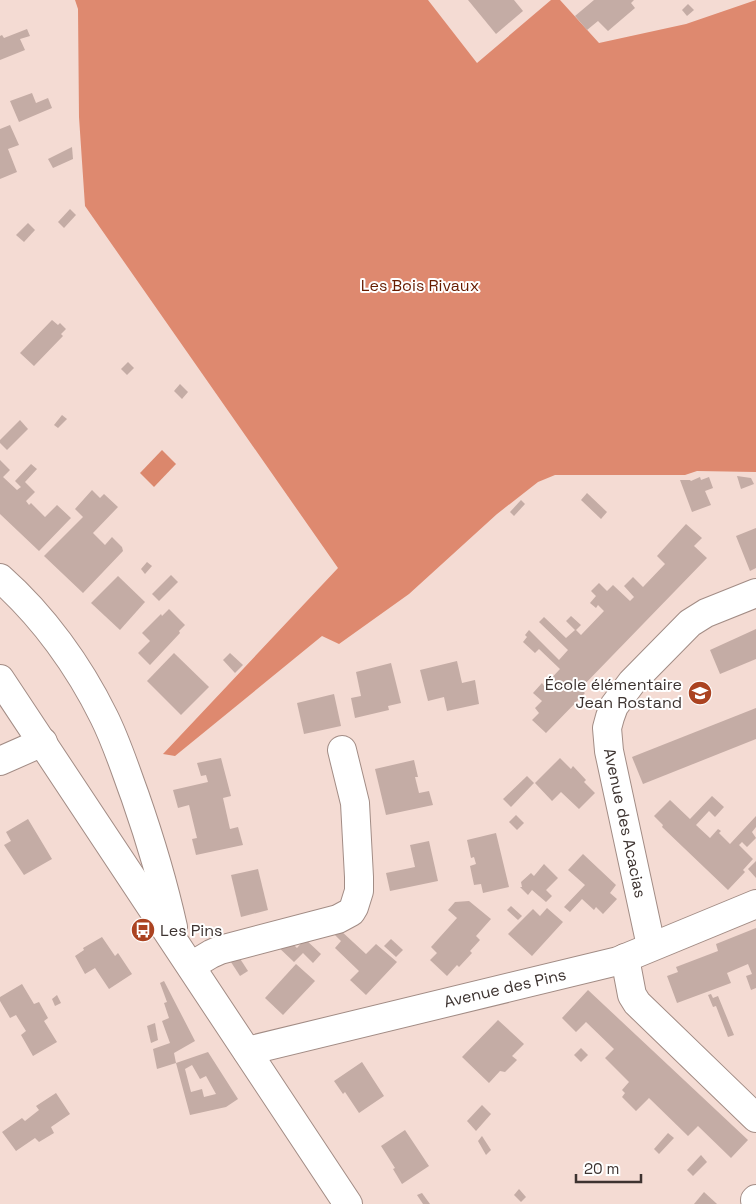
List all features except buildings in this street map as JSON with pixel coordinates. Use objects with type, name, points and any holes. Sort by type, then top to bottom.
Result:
[{"type":"street","points":[[0,578],[21,599],[57,642],[85,682],[105,718],[116,742],[164,885],[176,944]]},
{"type":"street","name":"Avenue des Acacias","points":[[651,946],[609,751],[607,728],[614,706],[632,682],[690,622],[706,613],[756,594]]},
{"type":"street","points":[[0,679],[348,1204]]},
{"type":"street","points":[[0,761],[42,742]]},
{"type":"street","points":[[191,966],[220,950],[338,919],[351,912],[359,891],[358,849],[355,802],[342,750]]},
{"type":"street","name":"Avenue des Pins","points":[[247,1050],[608,964],[756,904]]},
{"type":"street","points":[[625,958],[632,995],[637,1004],[756,1118]]},
{"type":"green space","name":"Les Bois Rivaux","points":[[75,0],[428,0],[477,63],[551,0],[560,0],[599,43],[686,24],[756,0],[756,472],[697,471],[685,475],[555,475],[538,482],[497,514],[409,594],[339,644],[322,636],[175,756],[163,754],[338,568],[85,206],[79,117],[78,9]]},
{"type":"shaded area","points":[[162,450],[176,464],[154,487],[140,473]]},
{"type":"place","name":"École élémentaire Jean Rostand","points":[[700,693]]},
{"type":"place","name":"Les Pins","points":[[143,930]]}]
